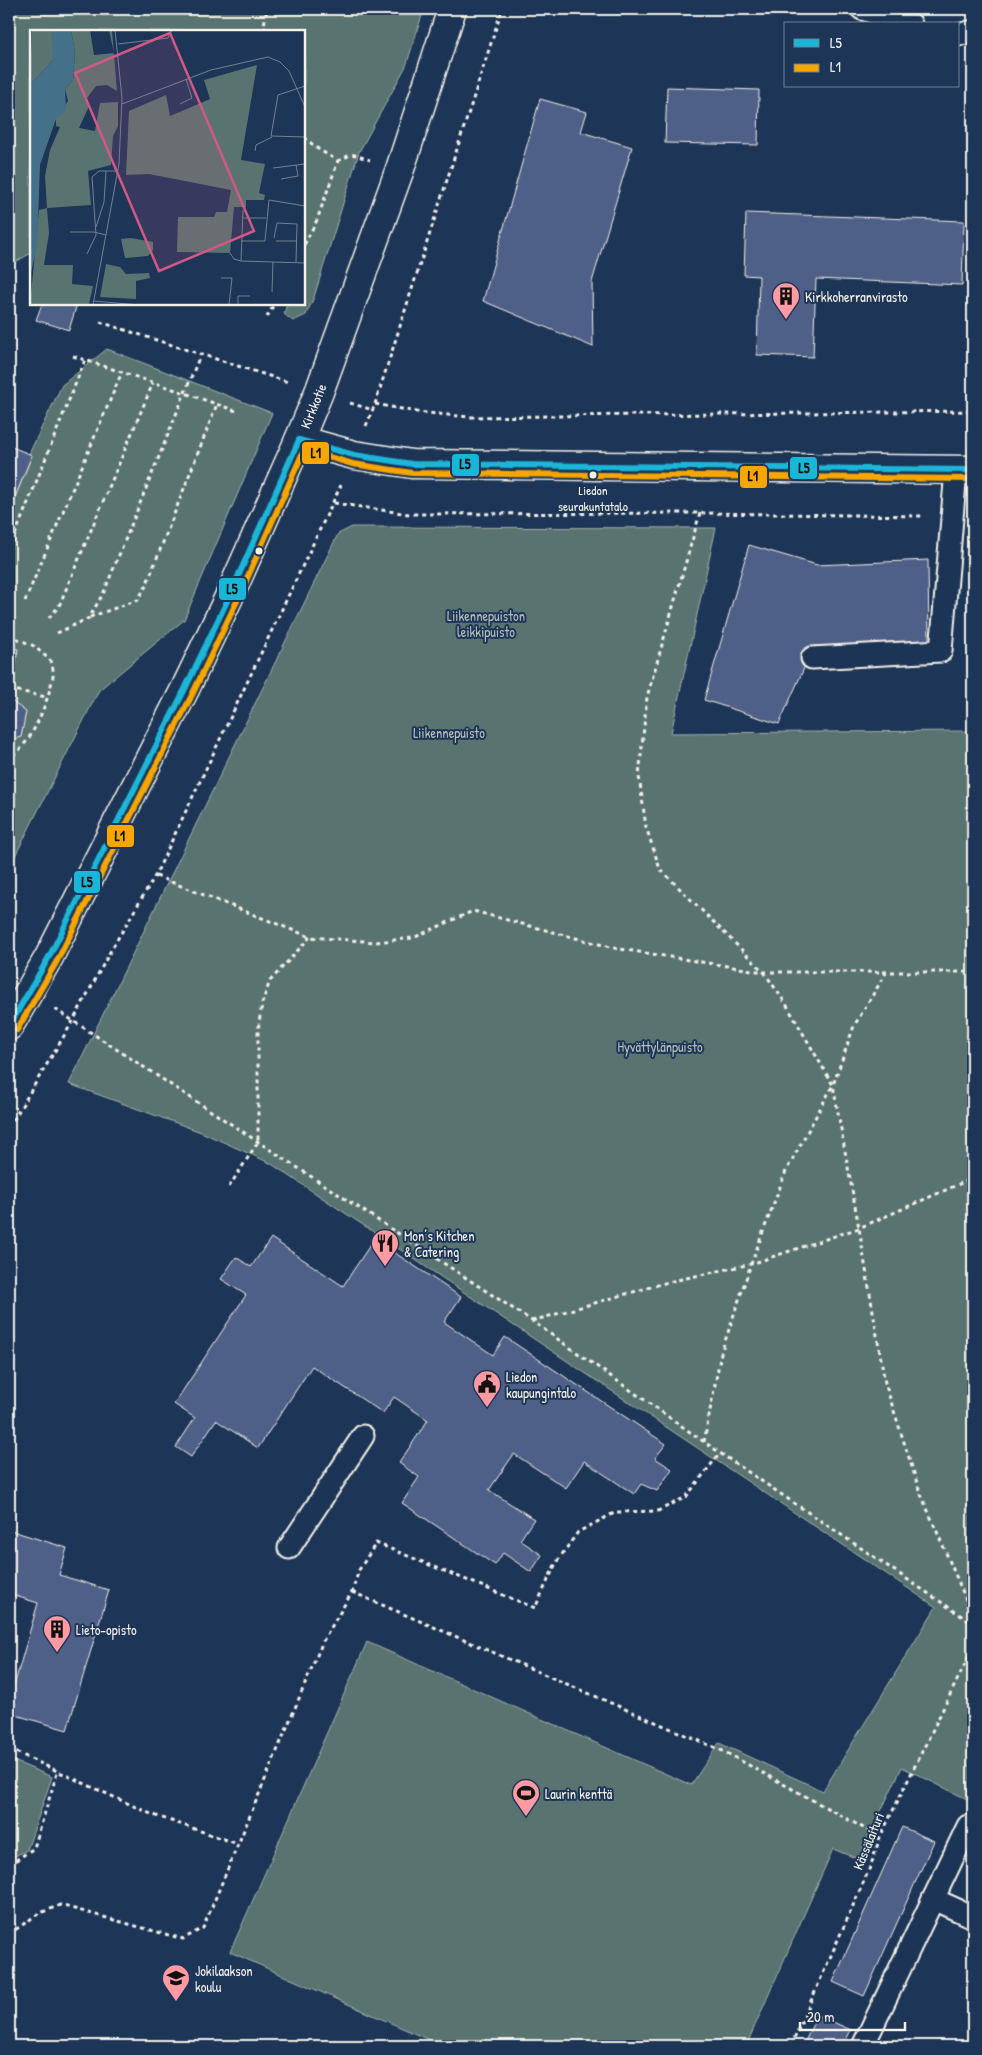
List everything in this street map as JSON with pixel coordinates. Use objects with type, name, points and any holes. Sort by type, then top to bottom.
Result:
[{"type":"street","name":"Kirkkotie","points":[[9,1023],[29,993],[185,689],[230,597],[299,440],[323,383],[398,177],[452,9]]},
{"type":"street","points":[[299,440],[354,455],[412,464],[965,470]]},
{"type":"lane","points":[[862,9],[902,17]]},
{"type":"lane","points":[[960,34],[973,31]]},
{"type":"lane","points":[[812,658],[941,651],[952,517],[965,470]]},
{"type":"lane","points":[[289,1548],[363,1436]]},
{"type":"lane","points":[[863,2046],[968,1826]]},
{"type":"lane","points":[[933,1899],[973,1917]]},
{"type":"path","points":[[265,30],[267,9]]},
{"type":"path","points":[[364,431],[375,404],[502,9]]},
{"type":"path","points":[[305,138],[318,150],[338,161],[317,220],[305,243]]},
{"type":"path","points":[[267,317],[273,305]]},
{"type":"path","points":[[100,322],[292,383]]},
{"type":"path","points":[[89,618],[104,592],[201,353]]},
{"type":"path","points":[[73,356],[239,412]]},
{"type":"path","points":[[9,550],[85,360]]},
{"type":"path","points":[[25,601],[122,372]]},
{"type":"path","points":[[49,618],[59,606],[153,383]]},
{"type":"path","points":[[346,402],[373,410]]},
{"type":"path","points":[[57,633],[89,618],[138,600],[146,586],[218,404]]},
{"type":"path","points":[[375,404],[417,412],[470,417],[973,412]]},
{"type":"path","points":[[9,1127],[73,1021],[155,876],[341,486]]},
{"type":"path","points":[[334,503],[409,514],[700,513],[952,517]]},
{"type":"path","points":[[700,513],[647,697],[638,776],[646,826],[660,869],[764,972],[786,1004],[833,1085],[860,1228],[885,1383],[920,1492],[967,1602],[973,1624]]},
{"type":"path","points":[[9,635],[34,646],[51,660],[53,675],[36,728],[24,745],[9,757]]},
{"type":"path","points":[[9,689],[46,697]]},
{"type":"path","points":[[155,876],[310,937],[376,942],[413,938],[473,911],[614,948],[764,972],[973,972]]},
{"type":"path","points":[[230,1187],[258,1142],[258,1030],[262,1003],[270,980],[310,937]]},
{"type":"path","points":[[704,1442],[721,1353],[751,1264],[786,1170],[833,1085],[854,1026],[887,973]]},
{"type":"path","points":[[29,993],[532,1321],[720,1453],[973,1624]]},
{"type":"path","points":[[532,1321],[668,1282],[751,1264],[860,1228],[973,1178]]},
{"type":"path","points":[[9,1934],[38,1914],[60,1905],[183,1939],[203,1928],[324,1641],[352,1592],[359,1570],[376,1543],[535,1608],[556,1563],[578,1532],[616,1512],[658,1511],[686,1497],[720,1453]]},
{"type":"path","points":[[352,1592],[724,1751],[880,1837]]},
{"type":"path","name":"Kässälaituri","points":[[791,2046],[871,1865],[880,1837],[973,1648]]},
{"type":"path","points":[[9,1749],[152,1814],[238,1844]]},
{"type":"path","points":[[9,1866],[34,1848],[58,1770]]},
{"type":"path","points":[[9,1915],[17,1930]]},
{"type":"green space","points":[[9,9],[424,9],[406,66],[359,152],[314,297],[306,315],[293,321],[284,314],[287,305],[305,305],[305,30],[30,30],[30,254],[12,264],[9,271]]},
{"type":"green space","points":[[107,349],[272,413],[184,620],[99,690],[9,868],[9,512],[32,456],[29,454],[62,385]]},
{"type":"green space","name":"Hyvättylänpuisto","points":[[352,527],[716,528],[671,733],[973,731],[973,1802],[902,1767],[858,1859],[833,1849],[746,2046],[443,2046],[230,1952],[367,1642],[691,1785],[719,1743],[823,1791],[936,1607],[270,1163],[201,1132],[69,1084],[338,534]]},
{"type":"green space","points":[[9,1759],[52,1777],[27,1850],[9,1859]]},
{"type":"building","points":[[667,87],[759,90],[758,145],[665,143]]},
{"type":"building","points":[[540,99],[587,112],[581,132],[632,147],[592,282],[593,347],[483,301]]},
{"type":"building","name":"Kirkkoherranvirasto","points":[[746,213],[964,221],[962,285],[816,279],[813,357],[757,355],[759,276],[744,275]]},
{"type":"building","points":[[42,305],[77,305],[69,330],[36,320]]},
{"type":"building","points":[[9,446],[32,455],[9,512]]},
{"type":"building","points":[[749,545],[817,565],[928,560],[929,645],[814,646],[779,724],[704,700]]},
{"type":"building","points":[[9,647],[18,649],[12,685],[9,684]]},
{"type":"building","points":[[9,699],[26,712],[21,737],[9,740]]},
{"type":"building","points":[[271,1238],[343,1286],[374,1239],[461,1297],[444,1322],[493,1355],[505,1337],[666,1444],[655,1458],[672,1469],[657,1491],[641,1484],[634,1494],[584,1461],[566,1488],[514,1454],[489,1490],[534,1519],[520,1540],[542,1555],[531,1572],[503,1553],[495,1565],[402,1503],[419,1477],[399,1463],[428,1420],[394,1397],[383,1413],[312,1366],[258,1448],[216,1420],[191,1457],[176,1447],[195,1418],[174,1404],[246,1295],[221,1279],[236,1257],[251,1267]]},
{"type":"building","name":"Lieto-opisto","points":[[9,1530],[67,1548],[59,1575],[109,1590],[67,1730],[9,1713],[9,1703],[38,1603],[9,1594]]},
{"type":"building","points":[[902,1827],[934,1841],[864,1996],[833,1982]]},
{"type":"building","points":[[817,2015],[851,2030],[843,2046],[803,2046]]},
{"type":"transit line","name":"L5","points":[[299,440],[354,455],[412,464],[973,470]]},
{"type":"transit line","name":"L5","points":[[9,1026],[49,957],[185,689],[229,597],[299,440]]},
{"type":"transit line","name":"L1","points":[[17,1030],[57,961],[193,693],[237,601],[304,450],[353,464],[412,473],[973,479]]},
{"type":"place","name":"Kirkkoherranvirasto","points":[[786,320]]},
{"type":"place","name":"Liedon seurakuntatalo","points":[[593,475]]},
{"type":"place","name":"Mon’s Kitchen & Catering","points":[[385,1267]]},
{"type":"place","name":"Liedon kaupungintalo","points":[[487,1408]]},
{"type":"place","name":"Lieto-opisto","points":[[57,1653]]},
{"type":"place","name":"Laurin kenttä","points":[[526,1817]]},
{"type":"place","name":"Jokilaakson koulu","points":[[176,2002]]},
{"type":"park label","name":"Liikennepuiston leikkipuisto","points":[[486,624]]},
{"type":"park label","name":"Liikennepuisto","points":[[449,732]]}]
